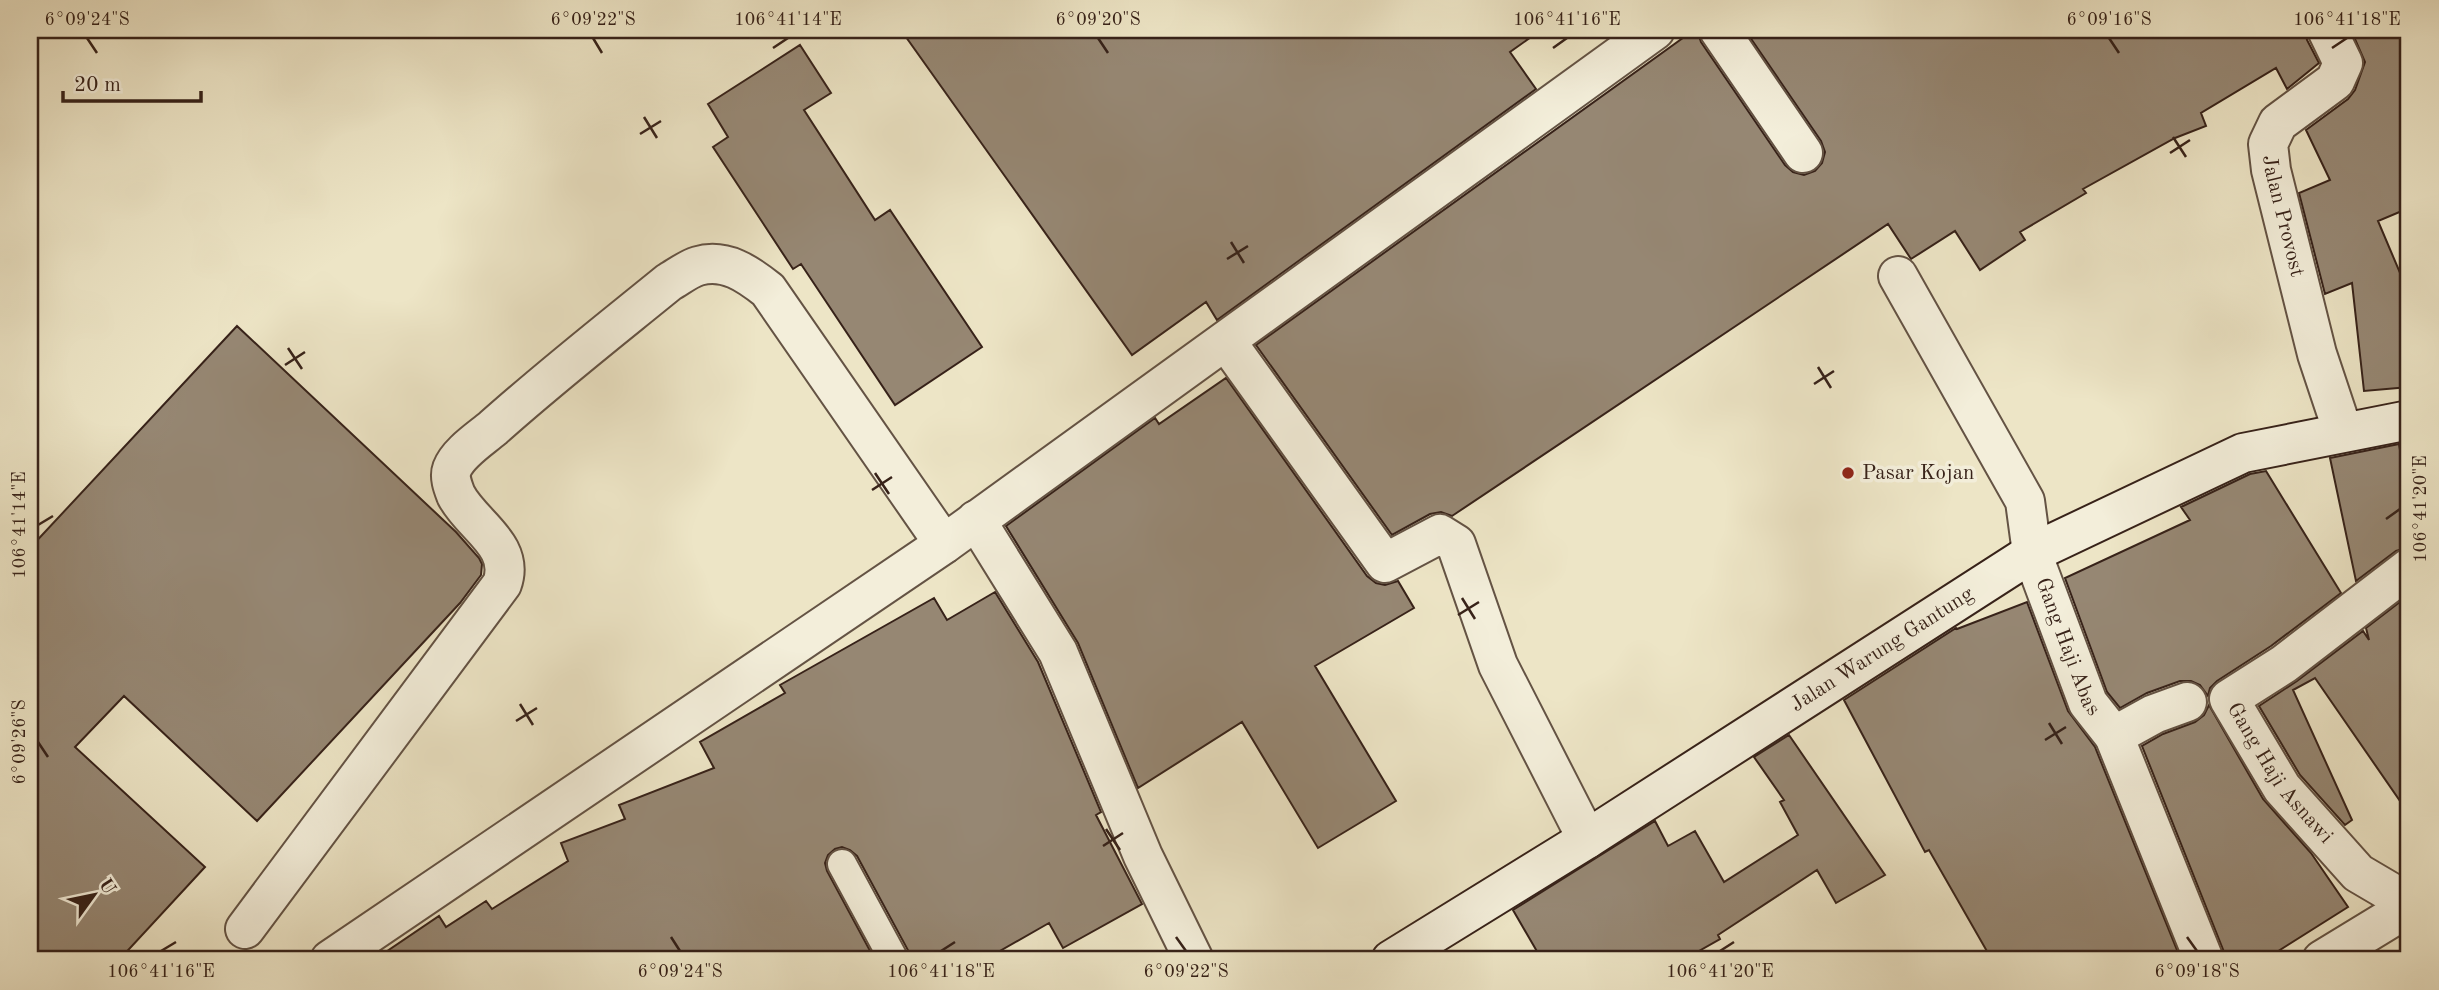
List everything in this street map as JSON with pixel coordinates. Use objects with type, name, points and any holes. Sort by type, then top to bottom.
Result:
[{"type":"street","points":[[330,960],[944,544],[1655,30]]},
{"type":"street","points":[[1719,30],[1803,153]]},
{"type":"street","name":"Jalan Provost","points":[[2328,30],[2343,64],[2335,81],[2278,123],[2268,144],[2271,170],[2318,354],[2343,432]]},
{"type":"street","points":[[245,929],[502,584],[506,573],[500,548],[461,503],[453,487],[451,471],[458,458],[669,282],[698,266],[721,264],[749,274],[768,290],[944,544]]},
{"type":"street","name":"Gang Haji Abas","points":[[1898,276],[2025,501],[2032,553],[2088,702],[2114,736]]},
{"type":"street","points":[[1226,341],[1385,563],[1440,534],[1456,544],[1498,665],[1587,839]]},
{"type":"street","name":"Jalan Warung Gantung","points":[[1391,960],[1587,839],[2032,553],[2244,453],[2409,420]]},
{"type":"street","points":[[976,520],[1058,652],[1143,856],[1194,960]]},
{"type":"street","name":"Gang Haji Asnawi","points":[[2322,960],[2409,905],[2358,873],[2282,788],[2229,699],[2284,664],[2409,568]]},
{"type":"street","points":[[2187,702],[2154,714],[2114,736],[2204,960]]},
{"type":"lane","points":[[842,864],[894,960]]},
{"type":"building","points":[[901,30],[1541,30],[1510,52],[1536,89],[1217,320],[1206,302],[1132,355]]},
{"type":"building","points":[[1697,30],[1701,42],[1785,165],[1793,172],[1804,175],[1815,171],[1822,163],[1825,152],[1821,141],[1745,30],[2305,30],[2319,63],[2287,89],[2276,68],[2201,113],[2206,126],[2175,138],[2083,189],[2086,193],[2020,232],[2025,240],[1980,270],[1955,231],[1911,259],[1888,224],[1452,516],[1441,512],[1430,514],[1392,535],[1256,345]]},
{"type":"building","points":[[2351,30],[2408,30],[2409,208],[2378,221],[2409,294],[2409,387],[2364,391],[2352,283],[2325,294],[2299,193],[2330,180],[2306,130],[2348,99],[2355,90],[2365,62]]},
{"type":"building","points":[[800,45],[831,93],[804,110],[875,220],[890,210],[982,347],[895,405],[801,264],[793,269],[713,147],[728,137],[708,104]]},
{"type":"building","points":[[237,326],[456,532],[479,558],[482,564],[481,575],[460,603],[257,821],[124,696],[75,747],[205,867],[119,960],[30,960],[30,548]]},
{"type":"building","points":[[1226,378],[1367,576],[1376,583],[1385,585],[1398,581],[1414,608],[1315,666],[1396,801],[1318,848],[1242,722],[1138,788],[1078,643],[1006,526],[1155,418],[1159,424]]},
{"type":"building","points":[[2399,444],[2403,468],[2409,467],[2409,547],[2396,551],[2356,581],[2330,458]]},
{"type":"building","points":[[2266,471],[2341,593],[2271,646],[2217,681],[2210,688],[2208,696],[2200,685],[2191,681],[2180,681],[2147,693],[2120,708],[2107,692],[2065,578],[2190,520],[2181,507],[2250,474]]},
{"type":"building","points":[[995,592],[1038,662],[1101,812],[1096,815],[1142,904],[1063,948],[1049,923],[984,960],[911,960],[857,856],[842,847],[828,855],[825,863],[827,871],[875,960],[374,960],[439,916],[446,927],[486,901],[492,909],[568,861],[561,843],[625,819],[619,805],[714,768],[700,742],[785,693],[780,685],[934,598],[947,620]]},
{"type":"building","points":[[2409,595],[2409,814],[2315,678],[2293,690],[2352,820],[2345,825],[2300,775],[2259,706],[2363,631],[2369,640],[2366,628]]},
{"type":"building","points":[[2027,602],[2068,711],[2095,747],[2181,960],[1992,960],[1929,850],[1925,852],[1844,700],[1956,628]]},
{"type":"building","points":[[2209,705],[2263,799],[2311,853],[2348,907],[2264,960],[2225,960],[2142,746],[2163,734],[2195,722],[2204,715]]},
{"type":"building","points":[[1789,735],[1885,875],[1836,903],[1817,870],[1718,935],[1720,939],[1683,960],[1542,960],[1513,910],[1655,821],[1668,846],[1695,831],[1724,882],[1798,835],[1780,802],[1784,800],[1754,757]]},
{"type":"place","name":"Pasar Kojan","points":[[1848,473]]}]
